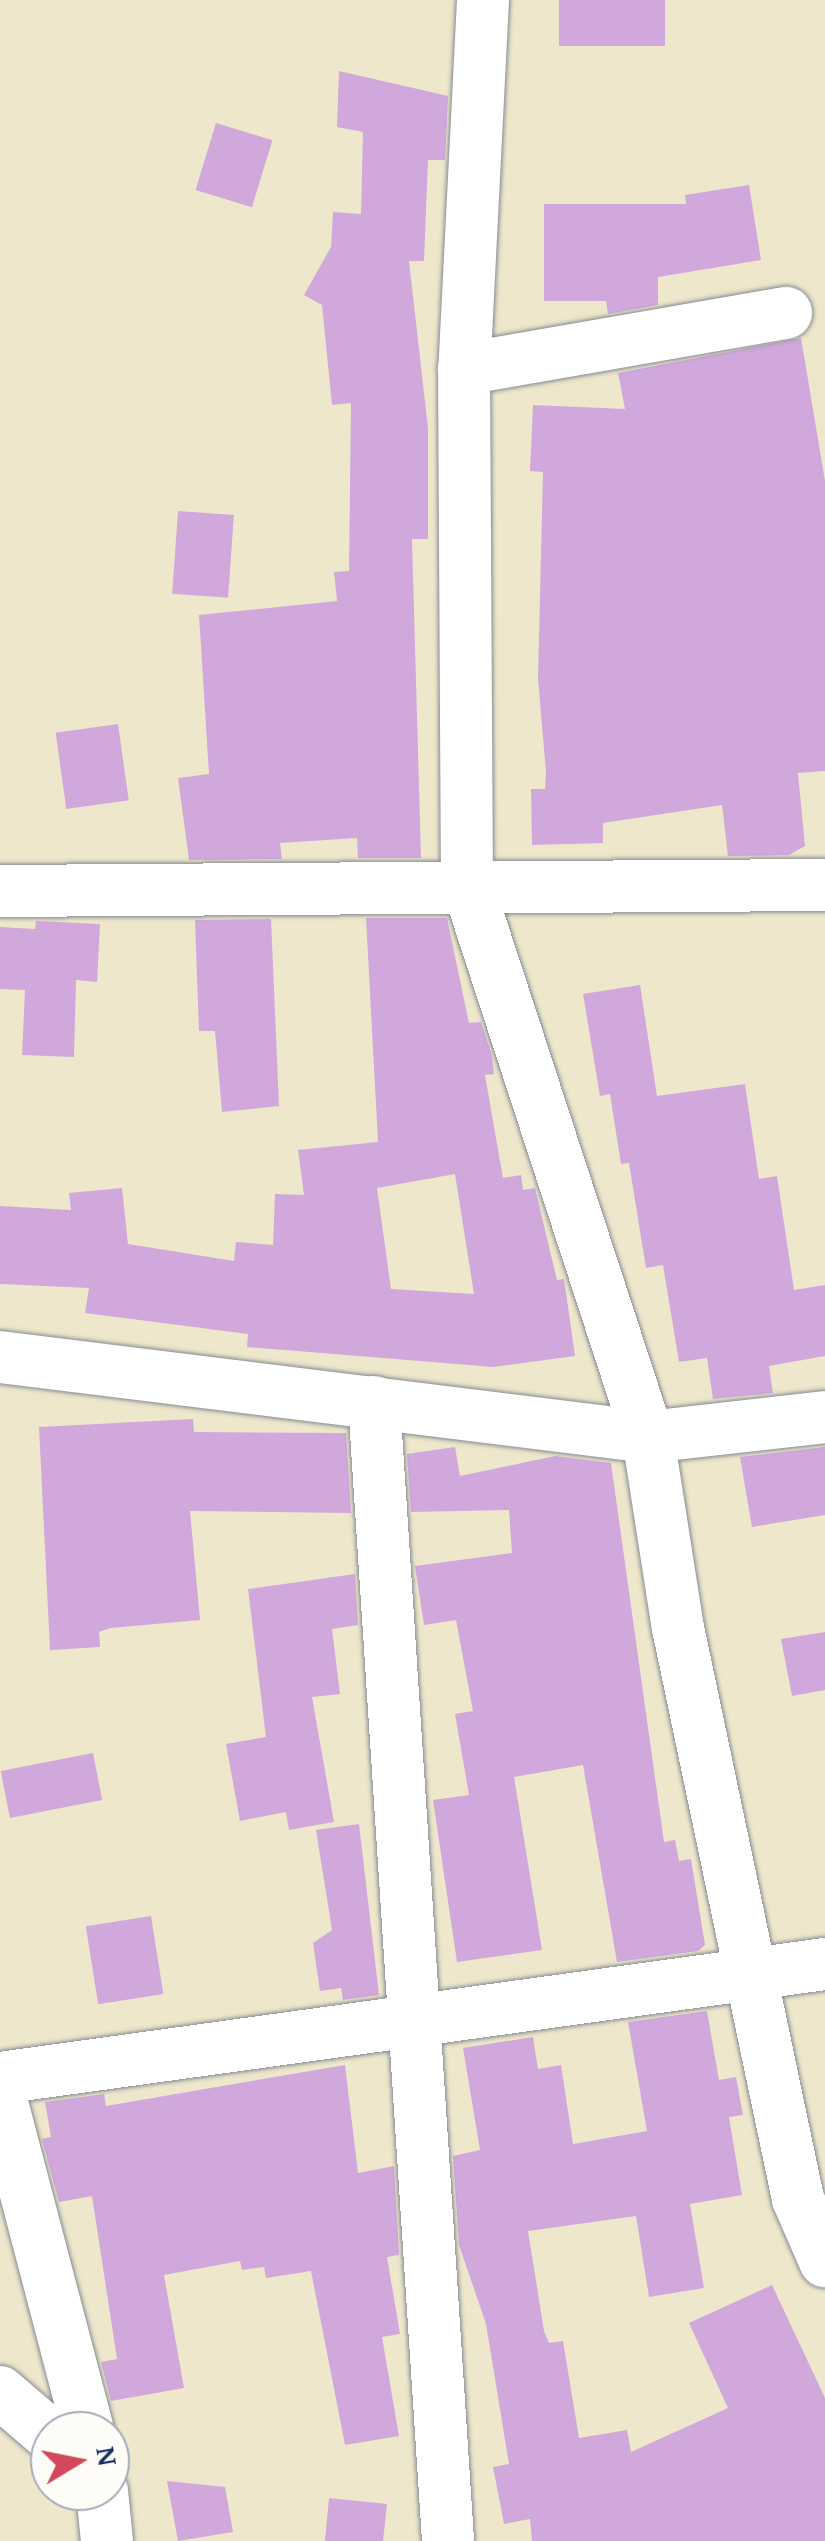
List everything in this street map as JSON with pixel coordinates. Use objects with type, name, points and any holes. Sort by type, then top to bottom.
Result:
[{"type":"street","points":[[483,0],[464,369],[468,883],[648,1437],[678,1628],[757,1974],[798,2198],[825,2260]]},
{"type":"street","points":[[464,369],[786,313]]},
{"type":"street","points":[[0,891],[468,883],[825,885]]},
{"type":"street","points":[[0,1357],[648,1437],[825,1416]]},
{"type":"street","points":[[374,1402],[448,2541]]},
{"type":"street","points":[[0,2078],[825,1964]]},
{"type":"street","points":[[0,2095],[83,2411]]},
{"type":"street","points":[[0,2392],[30,2418]]},
{"type":"street","points":[[104,2511],[107,2541]]},
{"type":"building","points":[[559,0],[665,0],[665,46],[559,46]]},
{"type":"building","points":[[339,71],[448,96],[445,160],[428,160],[424,261],[409,261],[428,428],[428,539],[412,539],[421,858],[358,858],[357,838],[280,843],[282,859],[189,860],[178,778],[209,774],[199,615],[337,601],[334,572],[349,571],[351,403],[332,405],[322,305],[304,295],[331,247],[333,212],[361,214],[363,132],[337,127]]},
{"type":"building","points":[[216,123],[272,140],[252,207],[196,190]]},
{"type":"building","points":[[749,185],[761,260],[658,277],[658,305],[608,314],[606,301],[544,301],[544,204],[686,204],[685,195]]},
{"type":"building","points":[[801,338],[825,481],[825,771],[798,773],[805,846],[789,855],[728,856],[722,805],[603,823],[603,843],[532,845],[531,789],[545,789],[546,772],[538,679],[543,472],[530,471],[533,405],[625,409],[618,373]]},
{"type":"building","points":[[178,511],[234,515],[228,598],[172,594]]},
{"type":"building","points":[[118,724],[129,800],[66,809],[56,733]]},
{"type":"building","points":[[366,918],[447,918],[469,1023],[481,1022],[492,1056],[494,1074],[485,1075],[503,1178],[521,1175],[523,1190],[535,1188],[557,1280],[564,1279],[575,1356],[493,1367],[247,1347],[248,1334],[85,1313],[89,1288],[0,1284],[0,1206],[71,1210],[69,1193],[122,1188],[128,1244],[234,1261],[236,1242],[273,1245],[275,1194],[304,1195],[298,1150],[378,1142]],"holes":[[[455,1174],[474,1294],[391,1289],[377,1188]]]},
{"type":"building","points":[[271,919],[279,1106],[222,1112],[215,1031],[199,1031],[195,920]]},
{"type":"building","points":[[36,921],[100,924],[97,982],[76,980],[74,1057],[22,1055],[25,990],[0,989],[0,927],[35,929]]},
{"type":"building","points":[[640,985],[657,1096],[745,1084],[759,1179],[777,1176],[794,1290],[825,1285],[825,1356],[769,1366],[773,1393],[713,1399],[707,1358],[679,1362],[663,1265],[646,1268],[629,1163],[621,1164],[610,1094],[600,1096],[583,994]]},
{"type":"building","points":[[193,1419],[194,1432],[346,1433],[351,1513],[190,1511],[200,1620],[110,1628],[99,1632],[100,1647],[50,1650],[39,1427]]},
{"type":"building","points":[[455,1447],[460,1476],[555,1456],[611,1463],[664,1842],[675,1840],[679,1861],[691,1859],[705,1945],[698,1951],[617,1962],[583,1765],[514,1777],[542,1950],[457,1962],[433,1800],[469,1795],[455,1714],[473,1711],[456,1620],[424,1625],[415,1566],[512,1553],[509,1510],[411,1512],[407,1454]]},
{"type":"building","points":[[825,1447],[825,1515],[752,1527],[740,1457]]},
{"type":"building","points":[[355,1574],[358,1625],[332,1629],[340,1694],[312,1697],[334,1822],[289,1830],[286,1812],[240,1821],[226,1744],[266,1737],[248,1589]]},
{"type":"building","points":[[825,1632],[825,1690],[792,1696],[781,1639]]},
{"type":"building","points":[[93,1753],[102,1800],[10,1818],[1,1771]]},
{"type":"building","points":[[359,1824],[379,1995],[343,2000],[341,1988],[320,1991],[313,1943],[332,1930],[316,1830]]},
{"type":"building","points":[[151,1916],[163,1994],[98,2004],[86,1926]]},
{"type":"building","points":[[707,2011],[719,2080],[736,2077],[743,2115],[729,2117],[742,2195],[690,2204],[704,2288],[649,2297],[636,2216],[528,2231],[544,2331],[549,2343],[563,2341],[579,2438],[627,2430],[631,2452],[728,2408],[689,2323],[772,2285],[825,2398],[825,2541],[532,2541],[530,2519],[504,2524],[493,2467],[509,2464],[486,2324],[459,2245],[453,2156],[480,2150],[463,2048],[533,2037],[538,2069],[561,2065],[573,2144],[647,2131],[628,2022]]},
{"type":"building","points":[[345,2065],[358,2173],[394,2166],[399,2255],[387,2257],[400,2334],[382,2337],[399,2436],[345,2445],[311,2271],[266,2278],[264,2267],[242,2270],[240,2261],[164,2275],[184,2388],[111,2401],[101,2362],[117,2359],[92,2196],[59,2202],[42,2139],[51,2137],[45,2102],[104,2094],[106,2106]]},
{"type":"building","points":[[167,2481],[225,2487],[233,2532],[178,2541]]},
{"type":"building","points":[[329,2498],[387,2504],[383,2541],[325,2541]]}]
